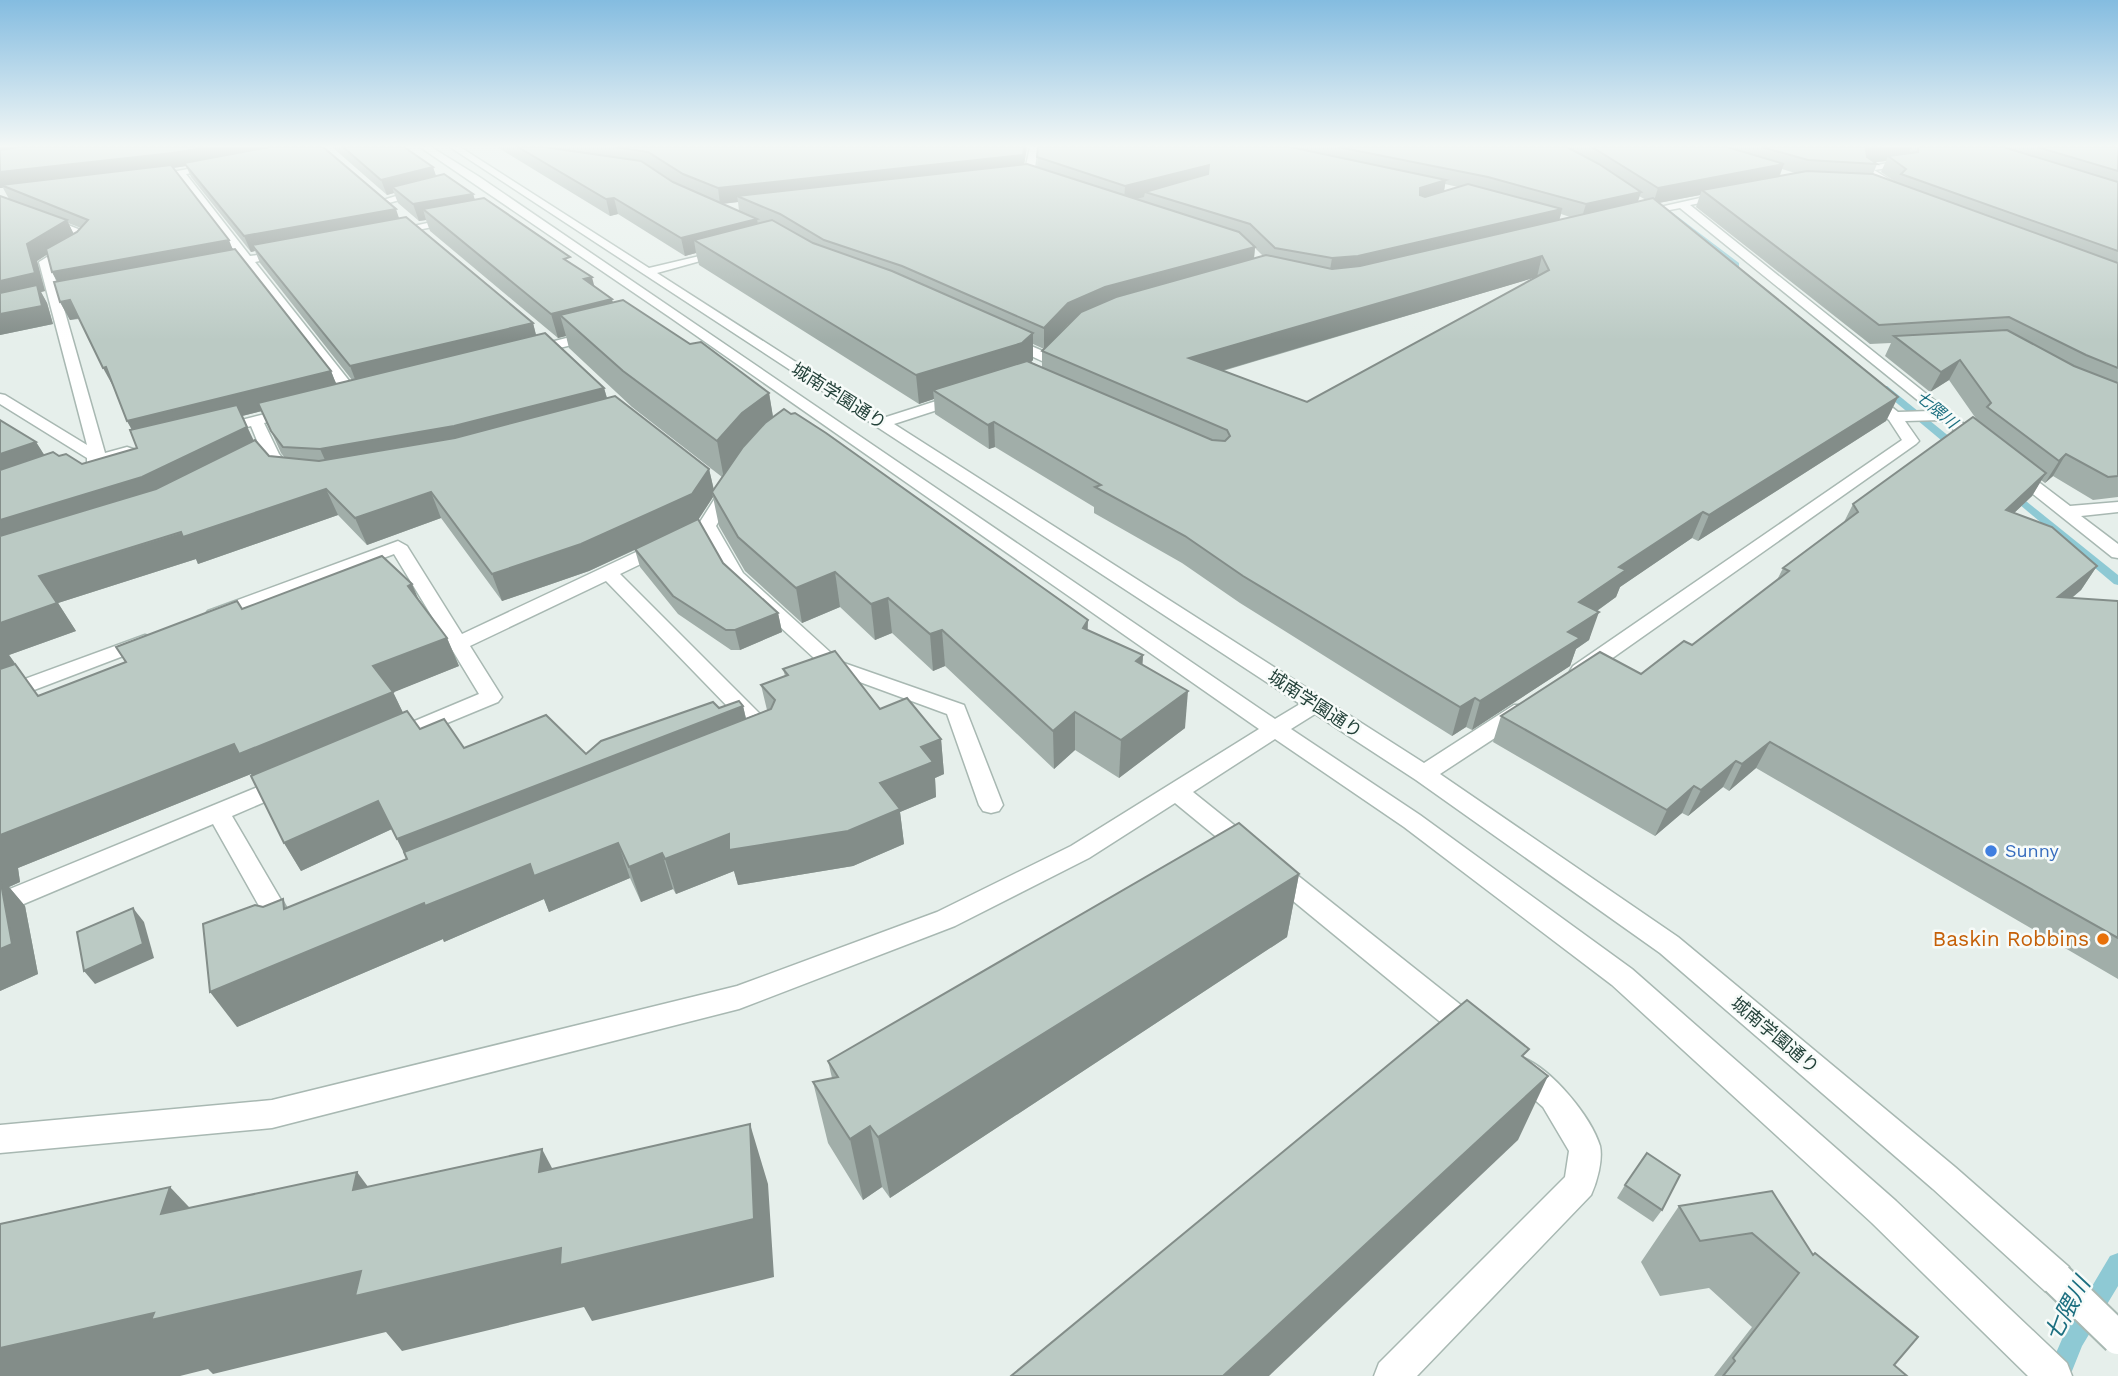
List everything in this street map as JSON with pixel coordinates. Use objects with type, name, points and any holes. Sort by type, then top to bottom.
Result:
[{"type":"street","points":[[26,211],[88,235],[45,262],[50,297],[100,459]]},
{"type":"street","points":[[209,211],[354,395]]},
{"type":"street","points":[[397,211],[431,241]]},
{"type":"street","name":"城南学園通り","points":[[515,211],[675,315],[807,419],[850,434],[1276,730],[1412,821],[1622,977],[1884,1212],[2054,1376]]},
{"type":"street","name":"城南学園通り","points":[[556,211],[649,271],[697,306],[844,398],[1424,774],[1669,945],[1944,1178],[2118,1338]]},
{"type":"street","points":[[1626,215],[1644,211]]},
{"type":"street","points":[[1686,211],[1855,341],[2118,553]]},
{"type":"street","points":[[377,235],[467,218]]},
{"type":"street","points":[[649,271],[742,247]]},
{"type":"street","points":[[206,267],[299,250]]},
{"type":"street","points":[[50,297],[69,293]]},
{"type":"street","points":[[653,321],[675,315]]},
{"type":"street","points":[[514,355],[616,330]]},
{"type":"street","points":[[998,335],[1047,358]]},
{"type":"street","points":[[1830,341],[1855,341]]},
{"type":"street","points":[[1867,351],[1894,349]]},
{"type":"street","points":[[1562,684],[1911,441],[1895,417],[1855,384]]},
{"type":"street","points":[[882,423],[968,396]]},
{"type":"street","points":[[0,398],[100,459]]},
{"type":"street","points":[[807,419],[844,398]]},
{"type":"street","points":[[204,433],[304,408]]},
{"type":"street","points":[[1895,417],[1946,415]]},
{"type":"street","points":[[256,421],[265,458],[287,476],[309,478]]},
{"type":"street","points":[[75,468],[138,449]]},
{"type":"street","points":[[458,644],[707,526],[722,489],[739,473]]},
{"type":"street","points":[[2064,512],[2118,507]]},
{"type":"street","points":[[707,526],[736,576],[834,666],[956,710],[991,805]]},
{"type":"street","points":[[193,623],[398,545],[491,697],[379,744]]},
{"type":"street","points":[[609,573],[769,736],[744,747]]},
{"type":"street","points":[[0,696],[167,633]]},
{"type":"street","points":[[1424,774],[1539,699]]},
{"type":"street","points":[[0,1139],[272,1114],[739,997],[946,919],[1080,852],[1315,705]]},
{"type":"street","points":[[0,904],[305,775]]},
{"type":"street","points":[[1176,792],[1554,1097],[1585,1149],[1580,1184],[1392,1376]]},
{"type":"street","points":[[218,812],[285,930],[311,919]]},
{"type":"building","points":[[0,211],[42,211],[67,220],[27,244],[35,273],[0,281]]},
{"type":"building","points":[[66,211],[207,211],[229,240],[52,272],[46,249],[77,232],[88,220]]},
{"type":"building","points":[[224,211],[384,211],[244,236]]},
{"type":"building","points":[[426,211],[503,211],[570,257],[564,259],[592,277],[584,279],[612,299],[551,314]]},
{"type":"building","points":[[636,211],[739,211],[757,219],[681,238]]},
{"type":"building","points":[[773,211],[1174,211],[1239,232],[1255,247],[1105,287],[1068,303],[1044,328],[902,266],[824,240]]},
{"type":"building","points":[[1208,211],[1552,211],[1358,256],[1332,258],[1275,248],[1250,224]]},
{"type":"building","points":[[1596,211],[1669,211],[1898,397],[1709,515],[1703,512],[1619,567],[1626,570],[1579,602],[1599,612],[1568,632],[1580,638],[1480,701],[1475,698],[1460,707],[1243,576],[1185,536],[1095,487],[1101,485],[994,422],[988,425],[933,390],[1027,361],[1212,440],[1225,441],[1230,436],[1227,430],[1042,351],[1081,312],[1116,297],[1266,255],[1332,269],[1360,266]],"holes":[[[1542,256],[1549,270],[1307,402],[1189,358]]]},
{"type":"building","points":[[1730,211],[1975,211],[2118,263],[2118,368],[2009,317],[1879,325]]},
{"type":"building","points":[[2006,211],[2118,211],[2118,251]]},
{"type":"building","points":[[406,217],[533,323],[350,366],[252,245]]},
{"type":"building","points":[[772,220],[813,243],[892,271],[1033,333],[1022,343],[916,375],[694,240]]},
{"type":"building","points":[[235,249],[331,371],[127,421],[106,367],[103,368],[70,300],[60,302],[54,282]]},
{"type":"building","points":[[37,285],[42,306],[0,314],[0,293]]},
{"type":"building","points":[[623,300],[690,344],[701,342],[769,393],[742,413],[717,441],[623,371],[560,315]]},
{"type":"building","points":[[2007,330],[2074,366],[2118,383],[2118,476],[2108,477],[2066,454],[2059,461],[1987,407],[1991,403],[1960,360],[1941,372],[1894,336]]},
{"type":"building","points":[[545,333],[604,388],[454,426],[320,449],[283,447],[271,431],[258,403]]},
{"type":"building","points":[[615,396],[709,469],[692,494],[581,544],[492,574],[431,492],[355,518],[326,489],[183,537],[181,532],[39,576],[57,603],[0,623],[0,536],[156,489],[255,440],[269,456],[319,461],[455,438]]},
{"type":"building","points":[[237,405],[247,427],[142,477],[0,520],[0,470],[53,452],[59,456],[66,454],[82,464],[137,448],[130,430]]},
{"type":"building","points":[[784,409],[826,433],[1088,620],[1083,628],[1143,655],[1136,661],[1188,691],[1121,740],[1075,712],[1053,731],[942,630],[930,634],[888,598],[871,604],[835,572],[796,588],[738,537],[712,492],[743,447],[765,423]]},
{"type":"building","points":[[1973,417],[2046,473],[2006,510],[2052,527],[2097,566],[2058,597],[2118,601],[2118,938],[1770,742],[1742,764],[1736,761],[1701,790],[1694,786],[1667,810],[1501,716],[1600,652],[1641,674],[1684,641],[1692,645],[1789,571],[1783,568],[1858,512],[1853,504]]},
{"type":"building","points":[[0,420],[36,442],[0,454]]},
{"type":"building","points":[[698,519],[723,563],[778,613],[735,630],[726,630],[673,596],[635,549]]},
{"type":"building","points":[[382,556],[412,584],[408,586],[447,638],[373,666],[393,692],[239,754],[234,744],[0,835],[0,669],[15,664],[38,696],[126,662],[116,647],[237,601],[242,609]]},
{"type":"building","points":[[835,651],[880,709],[907,698],[941,739],[921,747],[933,762],[880,783],[900,809],[848,831],[729,850],[729,834],[665,859],[662,853],[629,867],[618,843],[534,876],[530,864],[425,906],[424,903],[210,992],[203,924],[255,905],[263,907],[283,899],[284,909],[407,859],[404,852],[771,709],[775,700],[761,685],[788,675],[783,669]]},
{"type":"building","points":[[739,701],[743,706],[397,839],[378,801],[284,843],[251,776],[407,711],[420,729],[444,719],[464,748],[546,715],[586,754],[601,741],[713,702],[719,708]]},
{"type":"building","points":[[1239,823],[1299,874],[878,1137],[870,1126],[850,1139],[813,1082],[838,1077],[828,1061]]},
{"type":"building","points":[[0,878],[12,944],[0,949]]},
{"type":"building","points":[[133,908],[143,944],[84,971],[77,932]]},
{"type":"building","points":[[1467,1000],[1529,1049],[1522,1056],[1548,1076],[1223,1376],[1011,1376]]},
{"type":"building","points":[[750,1124],[754,1219],[560,1265],[561,1248],[355,1296],[361,1271],[151,1320],[154,1313],[0,1348],[0,1224],[170,1187],[161,1214],[357,1172],[353,1190],[542,1149],[539,1172]]},
{"type":"building","points":[[1647,1153],[1680,1175],[1662,1210],[1625,1185]]},
{"type":"building","points":[[1772,1191],[1813,1255],[1815,1253],[1918,1337],[1894,1365],[1907,1376],[1723,1376],[1735,1361],[1733,1358],[1799,1273],[1752,1233],[1700,1241],[1679,1206]]},
{"type":"waterway","name":"七隈川","points":[[1667,211],[1736,265]]},
{"type":"waterway","name":"七隈川","points":[[1884,388],[1957,448]]},
{"type":"waterway","name":"七隈川","points":[[2011,492],[2118,581]]},
{"type":"waterway","name":"七隈川","points":[[2058,1376],[2074,1338],[2118,1264]]},
{"type":"place","name":"Sunny","points":[[1991,851]]},
{"type":"place","name":"Baskin Robbins","points":[[2103,939]]}]
